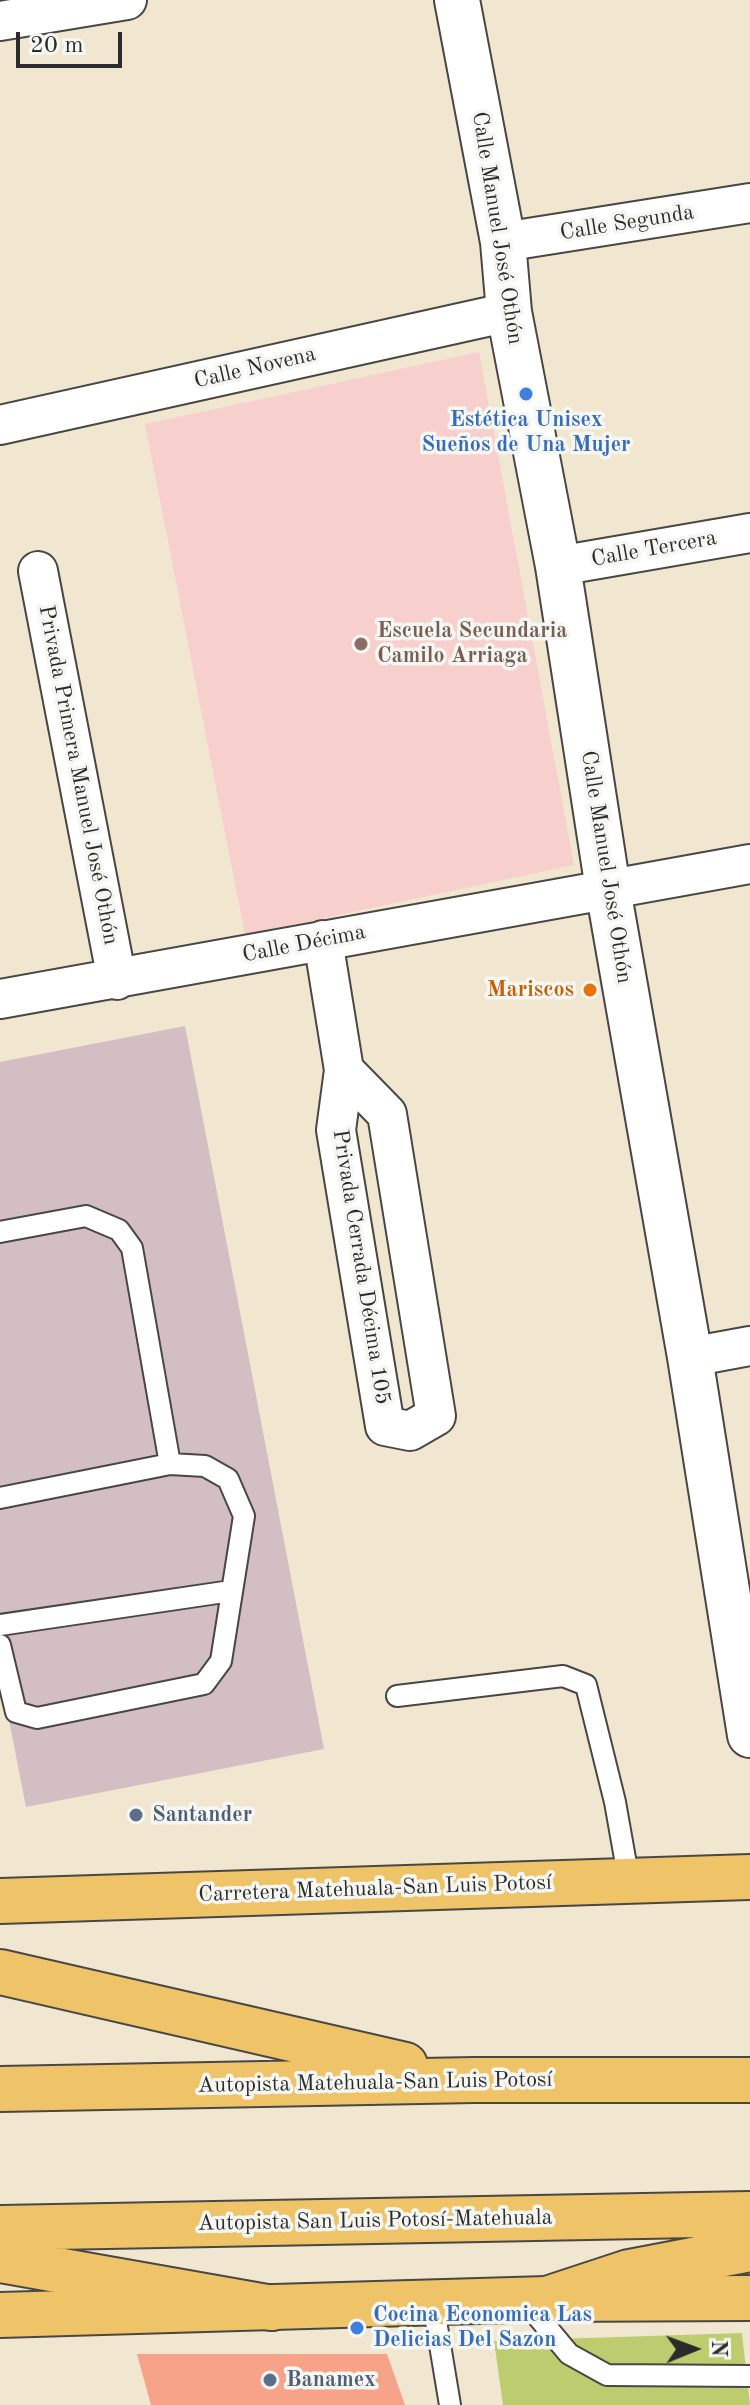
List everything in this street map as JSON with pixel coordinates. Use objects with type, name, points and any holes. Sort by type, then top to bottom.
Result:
[{"type":"main road","name":"Carretera Matehuala-San Luis Potosí","points":[[0,1901],[750,1877]]},
{"type":"main road","points":[[0,1972],[474,2080]]},
{"type":"main road","name":"Autopista Matehuala-San Luis Potosí","points":[[0,2089],[474,2080],[750,2080]]},
{"type":"main road","name":"Autopista San Luis Potosí-Matehuala","points":[[0,2228],[750,2214]]},
{"type":"main road","points":[[536,2299],[629,2272],[750,2249]]},
{"type":"main road","points":[[0,2260],[272,2308]]},
{"type":"main road","points":[[0,2315],[536,2299],[750,2298]]},
{"type":"street","points":[[0,21],[127,0]]},
{"type":"street","name":"Calle Manuel José Othón","points":[[457,0],[503,242],[509,312],[558,566],[608,889],[690,1357],[750,1735]]},
{"type":"street","name":"Calle Segunda","points":[[503,242],[750,203]]},
{"type":"street","name":"Calle Novena","points":[[0,425],[509,312]]},
{"type":"street","name":"Calle Tercera","points":[[558,566],[750,533]]},
{"type":"street","name":"Privada Primera Manuel José Othón","points":[[38,571],[117,980]]},
{"type":"street","name":"Calle Décima","points":[[0,999],[750,864]]},
{"type":"street","name":"Privada Cerrada Décima 105","points":[[323,940],[344,1070],[336,1130],[385,1426],[410,1431],[436,1416],[387,1114],[344,1070]]},
{"type":"street","points":[[690,1357],[750,1346]]},
{"type":"lane","points":[[0,1232],[86,1216],[119,1230],[132,1248],[170,1464]]},
{"type":"lane","points":[[0,1498],[170,1464],[205,1466],[228,1479],[244,1516],[221,1661],[204,1684],[37,1718],[16,1712],[0,1645]]},
{"type":"lane","points":[[0,1625],[231,1591]]},
{"type":"lane","points":[[397,1696],[563,1676],[586,1685],[615,1802],[629,1881]]},
{"type":"lane","points":[[536,2299],[569,2354],[607,2375],[750,2376]]},
{"type":"lane","points":[[433,2303],[450,2405]]},
{"type":"shaded area","name":"Escuela Secundaria Camilo Arriaga","points":[[479,352],[574,865],[245,935],[145,424]]},
{"type":"shaded area","points":[[185,1026],[324,1749],[26,1807],[0,1674],[0,1062]]},
{"type":"green space","points":[[742,2333],[750,2405],[503,2405],[494,2341]]},
{"type":"building","name":"Banamex","points":[[137,2354],[387,2354],[405,2405],[151,2405]]},
{"type":"place","name":"Estética Unisex Sueños de Una Mujer","points":[[526,394]]},
{"type":"place","name":"Escuela Secundaria Camilo Arriaga","points":[[361,644]]},
{"type":"place","name":"Mariscos","points":[[590,990]]},
{"type":"place","name":"Santander","points":[[136,1815]]},
{"type":"place","name":"Cocina Economica Las Delicias Del Sazon","points":[[357,2328]]},
{"type":"place","name":"Banamex","points":[[270,2380]]}]
